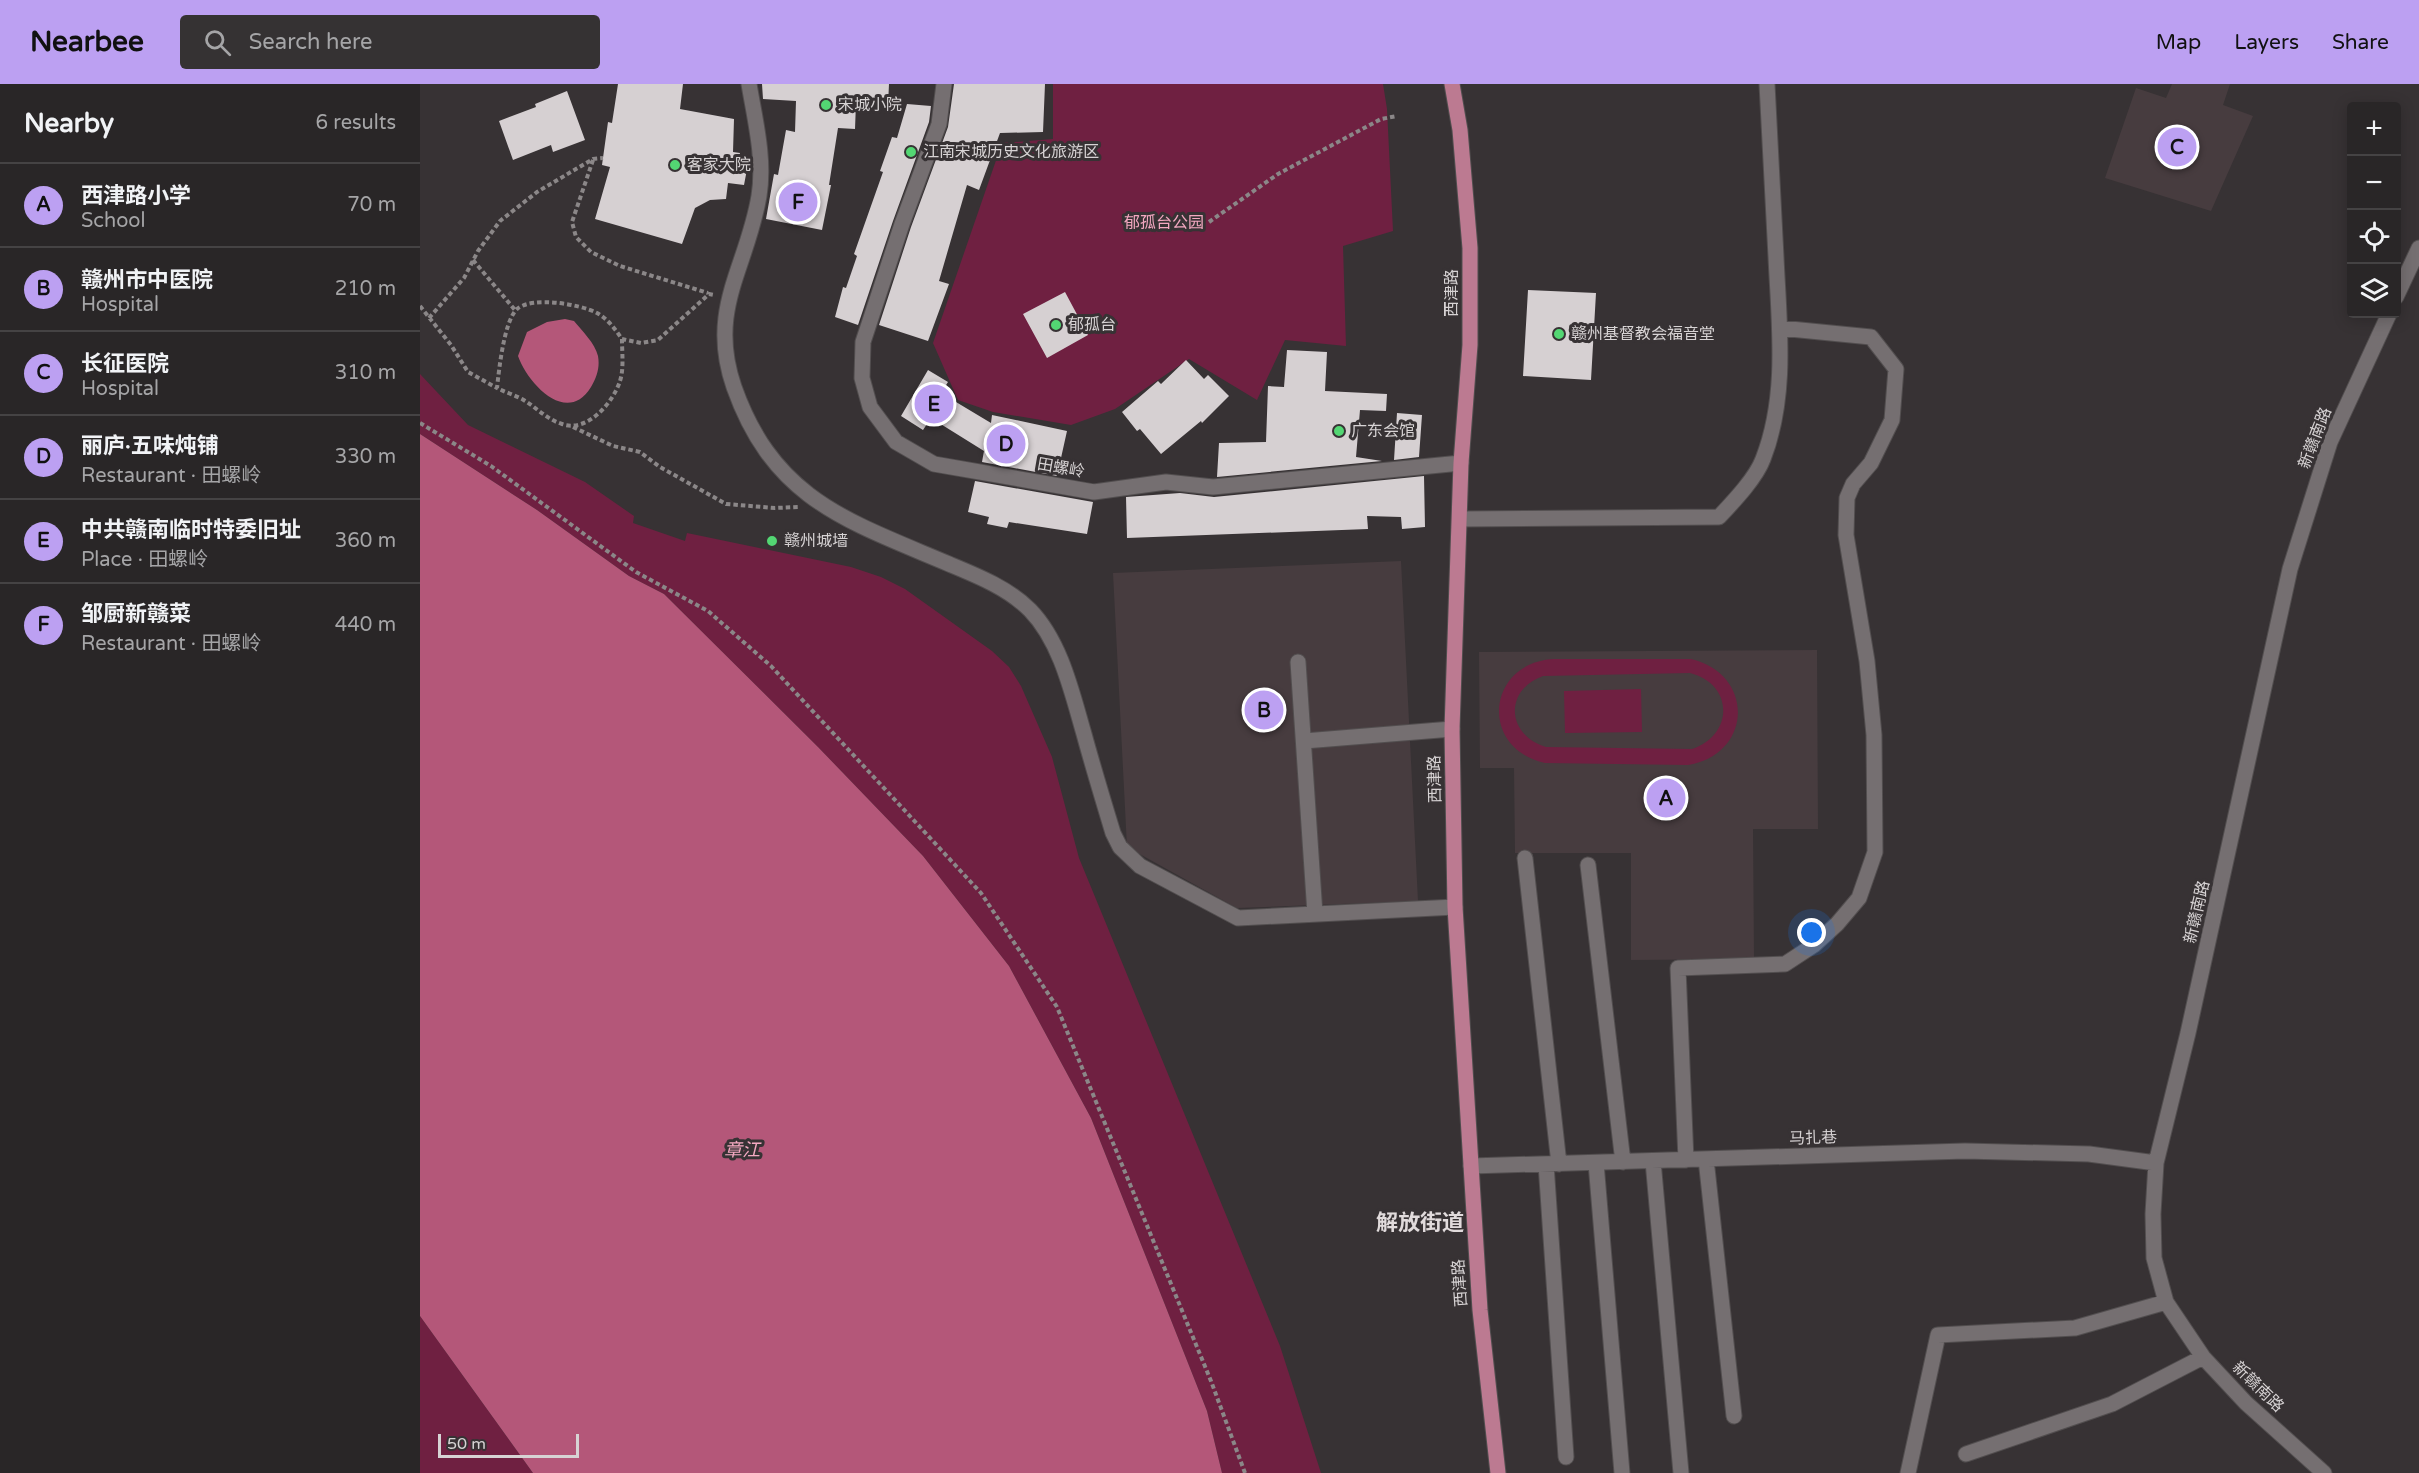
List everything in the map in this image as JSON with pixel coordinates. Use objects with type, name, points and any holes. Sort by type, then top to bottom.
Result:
[{"type":"main road","name":"西津路","points":[[1452,84],[1460,130],[1470,248],[1470,345],[1461,463],[1452,729],[1455,907],[1480,1310],[1498,1473]]},
{"type":"street","points":[[749,84],[760,151],[759,195],[729,299],[724,348],[735,389],[754,432],[783,473],[824,506],[845,519],[985,580],[1018,599],[1031,611],[1043,627],[1064,670],[1113,833],[1128,857],[1140,866],[1238,918],[1455,907]]},
{"type":"street","name":"田螺岭","points":[[944,84],[939,124],[862,342],[862,378],[870,407],[896,442],[934,464],[1094,492],[1166,482],[1213,488],[1461,463]]},
{"type":"street","points":[[1460,519],[1719,517],[1734,502],[1763,461],[1775,415],[1780,370],[1780,328],[1767,84]]},
{"type":"street","points":[[2401,288],[2419,248]]},
{"type":"street","name":"新赣南路","points":[[2324,1473],[2247,1403],[2203,1357],[2166,1302],[2154,1258],[2153,1214],[2156,1163],[2188,1033],[2290,569],[2330,442],[2387,318]]},
{"type":"street","points":[[1686,1160],[1678,968],[1785,964],[1814,945],[1837,924],[1859,898],[1875,852],[1874,735],[1867,661],[1846,535],[1847,498],[1853,484],[1871,463],[1892,420],[1896,369],[1871,337],[1780,328]]},
{"type":"street","points":[[1298,662],[1315,914]]},
{"type":"street","points":[[1304,741],[1452,729]]},
{"type":"street","points":[[1525,858],[1552,1164],[1566,1457]]},
{"type":"street","points":[[1588,865],[1623,1162]]},
{"type":"street","name":"马扎巷","points":[[1471,1166],[1965,1151],[2089,1154],[2156,1163]]},
{"type":"street","points":[[1706,1159],[1734,1416]]},
{"type":"street","points":[[1653,1161],[1681,1473]]},
{"type":"street","points":[[1596,1162],[1622,1473]]},
{"type":"street","points":[[1908,1473],[1938,1335],[2075,1328],[2166,1302]]},
{"type":"street","points":[[1966,1454],[2112,1404],[2203,1357]]},
{"type":"path","points":[[1209,222],[1278,174],[1381,119],[1397,116]]},
{"type":"path","points":[[429,318],[464,278],[473,260],[500,221],[537,192],[593,159],[603,158]]},
{"type":"path","points":[[593,159],[572,222],[576,237],[591,252],[620,266],[729,299]]},
{"type":"path","points":[[473,260],[516,310]]},
{"type":"path","points":[[622,339],[641,343],[658,340],[709,294]]},
{"type":"path","points":[[497,388],[504,338],[516,310],[529,302],[574,306],[597,313],[613,325],[622,339],[621,380],[598,415],[573,427]]},
{"type":"path","points":[[420,306],[468,372],[523,400],[554,421],[573,427],[613,446],[640,452],[660,467],[726,504],[775,508],[824,506]]},
{"type":"path","points":[[420,423],[491,466],[636,572],[708,611],[771,666],[981,892],[1057,1007],[1211,1381],[1245,1473]]},
{"type":"shaded area","points":[[2172,84],[2230,84],[2223,105],[2253,116],[2211,211],[2105,178],[2136,88],[2166,98]]},
{"type":"shaded area","points":[[1401,561],[1418,901],[1237,908],[1127,847],[1113,573]]},
{"type":"shaded area","points":[[1817,650],[1818,829],[1753,829],[1754,959],[1631,960],[1631,853],[1515,853],[1514,768],[1480,768],[1479,652]]},
{"type":"green space","name":"郁孤台公园","points":[[1053,84],[1383,84],[1387,109],[1393,231],[1343,246],[1346,346],[1285,340],[1257,400],[1189,359],[1115,409],[1071,425],[993,412],[958,400],[933,343],[1002,143],[1053,139]]},
{"type":"green space","points":[[420,374],[468,425],[585,482],[634,516],[633,523],[685,541],[687,533],[851,567],[881,577],[905,589],[992,651],[1009,667],[1021,686],[1052,757],[1079,858],[1280,1346],[1321,1473],[1222,1473],[1207,1411],[1091,1118],[1009,966],[923,856],[818,747],[664,594],[629,576],[537,510],[420,434]]},
{"type":"green space","points":[[1554,659],[1691,659],[1712,667],[1727,680],[1735,696],[1738,714],[1734,731],[1725,746],[1709,758],[1688,765],[1545,763],[1523,754],[1509,741],[1501,724],[1499,707],[1504,689],[1515,674],[1532,664]],"holes":[[[1690,673],[1704,679],[1715,688],[1721,698],[1723,710],[1721,722],[1716,733],[1706,742],[1692,749],[1546,747],[1523,733],[1517,723],[1516,701],[1521,691],[1543,676]]]},
{"type":"green space","points":[[1641,689],[1642,732],[1565,733],[1564,691]]},
{"type":"green space","points":[[420,1316],[533,1473],[420,1473]]},
{"type":"water","points":[[565,319],[574,321],[588,337],[599,360],[598,372],[591,387],[581,398],[571,403],[560,402],[549,397],[530,378],[518,356],[527,332],[547,322]]},
{"type":"water","name":"章江","points":[[420,434],[537,510],[629,576],[664,594],[818,747],[923,856],[1009,966],[1091,1118],[1207,1411],[1222,1473],[533,1473],[420,1316]]},
{"type":"building","name":"客家大院","points":[[618,84],[683,84],[680,109],[734,119],[733,152],[740,153],[738,163],[748,164],[744,185],[728,183],[726,199],[710,200],[695,208],[682,244],[595,219],[610,167],[602,165],[608,122],[612,123]]},
{"type":"building","points":[[762,84],[889,84],[888,105],[856,103],[855,129],[838,128],[829,185],[831,185],[822,230],[766,219],[774,174],[778,175],[786,130],[795,132],[796,101],[763,99]]},
{"type":"building","points":[[954,84],[1045,84],[1043,132],[1000,133],[979,190],[967,185],[939,281],[949,284],[928,341],[879,325],[911,227],[948,127]]},
{"type":"building","points":[[567,91],[585,140],[553,152],[551,145],[513,160],[499,121],[536,107],[535,104]]},
{"type":"building","points":[[907,104],[931,106],[929,122],[858,325],[835,317],[843,287],[846,288],[857,256],[854,254],[883,172],[880,171],[892,137],[897,138]]},
{"type":"building","name":"赣州基督教会福音堂","points":[[1528,290],[1596,293],[1591,380],[1523,376]]},
{"type":"building","name":"郁孤台","points":[[1065,292],[1088,335],[1047,358],[1023,314]]},
{"type":"building","name":"广东会馆","points":[[1287,350],[1327,352],[1325,391],[1387,394],[1386,411],[1360,410],[1356,457],[1382,461],[1217,477],[1219,443],[1266,442],[1268,386],[1284,387]]},
{"type":"building","points":[[1186,360],[1204,379],[1208,375],[1229,396],[1202,423],[1201,421],[1161,454],[1140,429],[1137,431],[1122,412],[1158,381],[1161,384]]},
{"type":"building","points":[[928,370],[948,382],[941,393],[991,423],[992,415],[1067,431],[1057,476],[982,462],[984,451],[931,418],[923,430],[901,416]]},
{"type":"building","name":"广东会馆","points":[[1397,413],[1422,415],[1419,457],[1394,460]]},
{"type":"building","points":[[1424,476],[1425,527],[1402,529],[1401,517],[1367,516],[1368,529],[1127,538],[1126,497],[1180,493],[1214,497]]},
{"type":"building","points":[[975,481],[1093,502],[1087,534],[1009,522],[1007,528],[987,524],[989,517],[968,512]]},
{"type":"place","name":"宋城小院","points":[[826,105]]},
{"type":"place","name":"长征医院","points":[[2177,147]]},
{"type":"place","name":"江南宋城历史文化旅游区","points":[[911,152]]},
{"type":"place","name":"客家大院","points":[[675,165]]},
{"type":"place","name":"邹厨新赣菜","points":[[798,202]]},
{"type":"place","name":"郁孤台","points":[[1056,325]]},
{"type":"place","name":"赣州基督教会福音堂","points":[[1559,334]]},
{"type":"place","name":"中共赣南临时特委旧址","points":[[934,404]]},
{"type":"place","name":"广东会馆","points":[[1339,431]]},
{"type":"place","name":"丽庐·五味炖铺","points":[[1006,444]]},
{"type":"place","name":"赣州城墙","points":[[772,541]]},
{"type":"place","name":"赣州市中医院","points":[[1264,710]]},
{"type":"place","name":"西津路小学","points":[[1666,798]]},
{"type":"district","name":"解放街道","points":[[1420,1223]]}]
